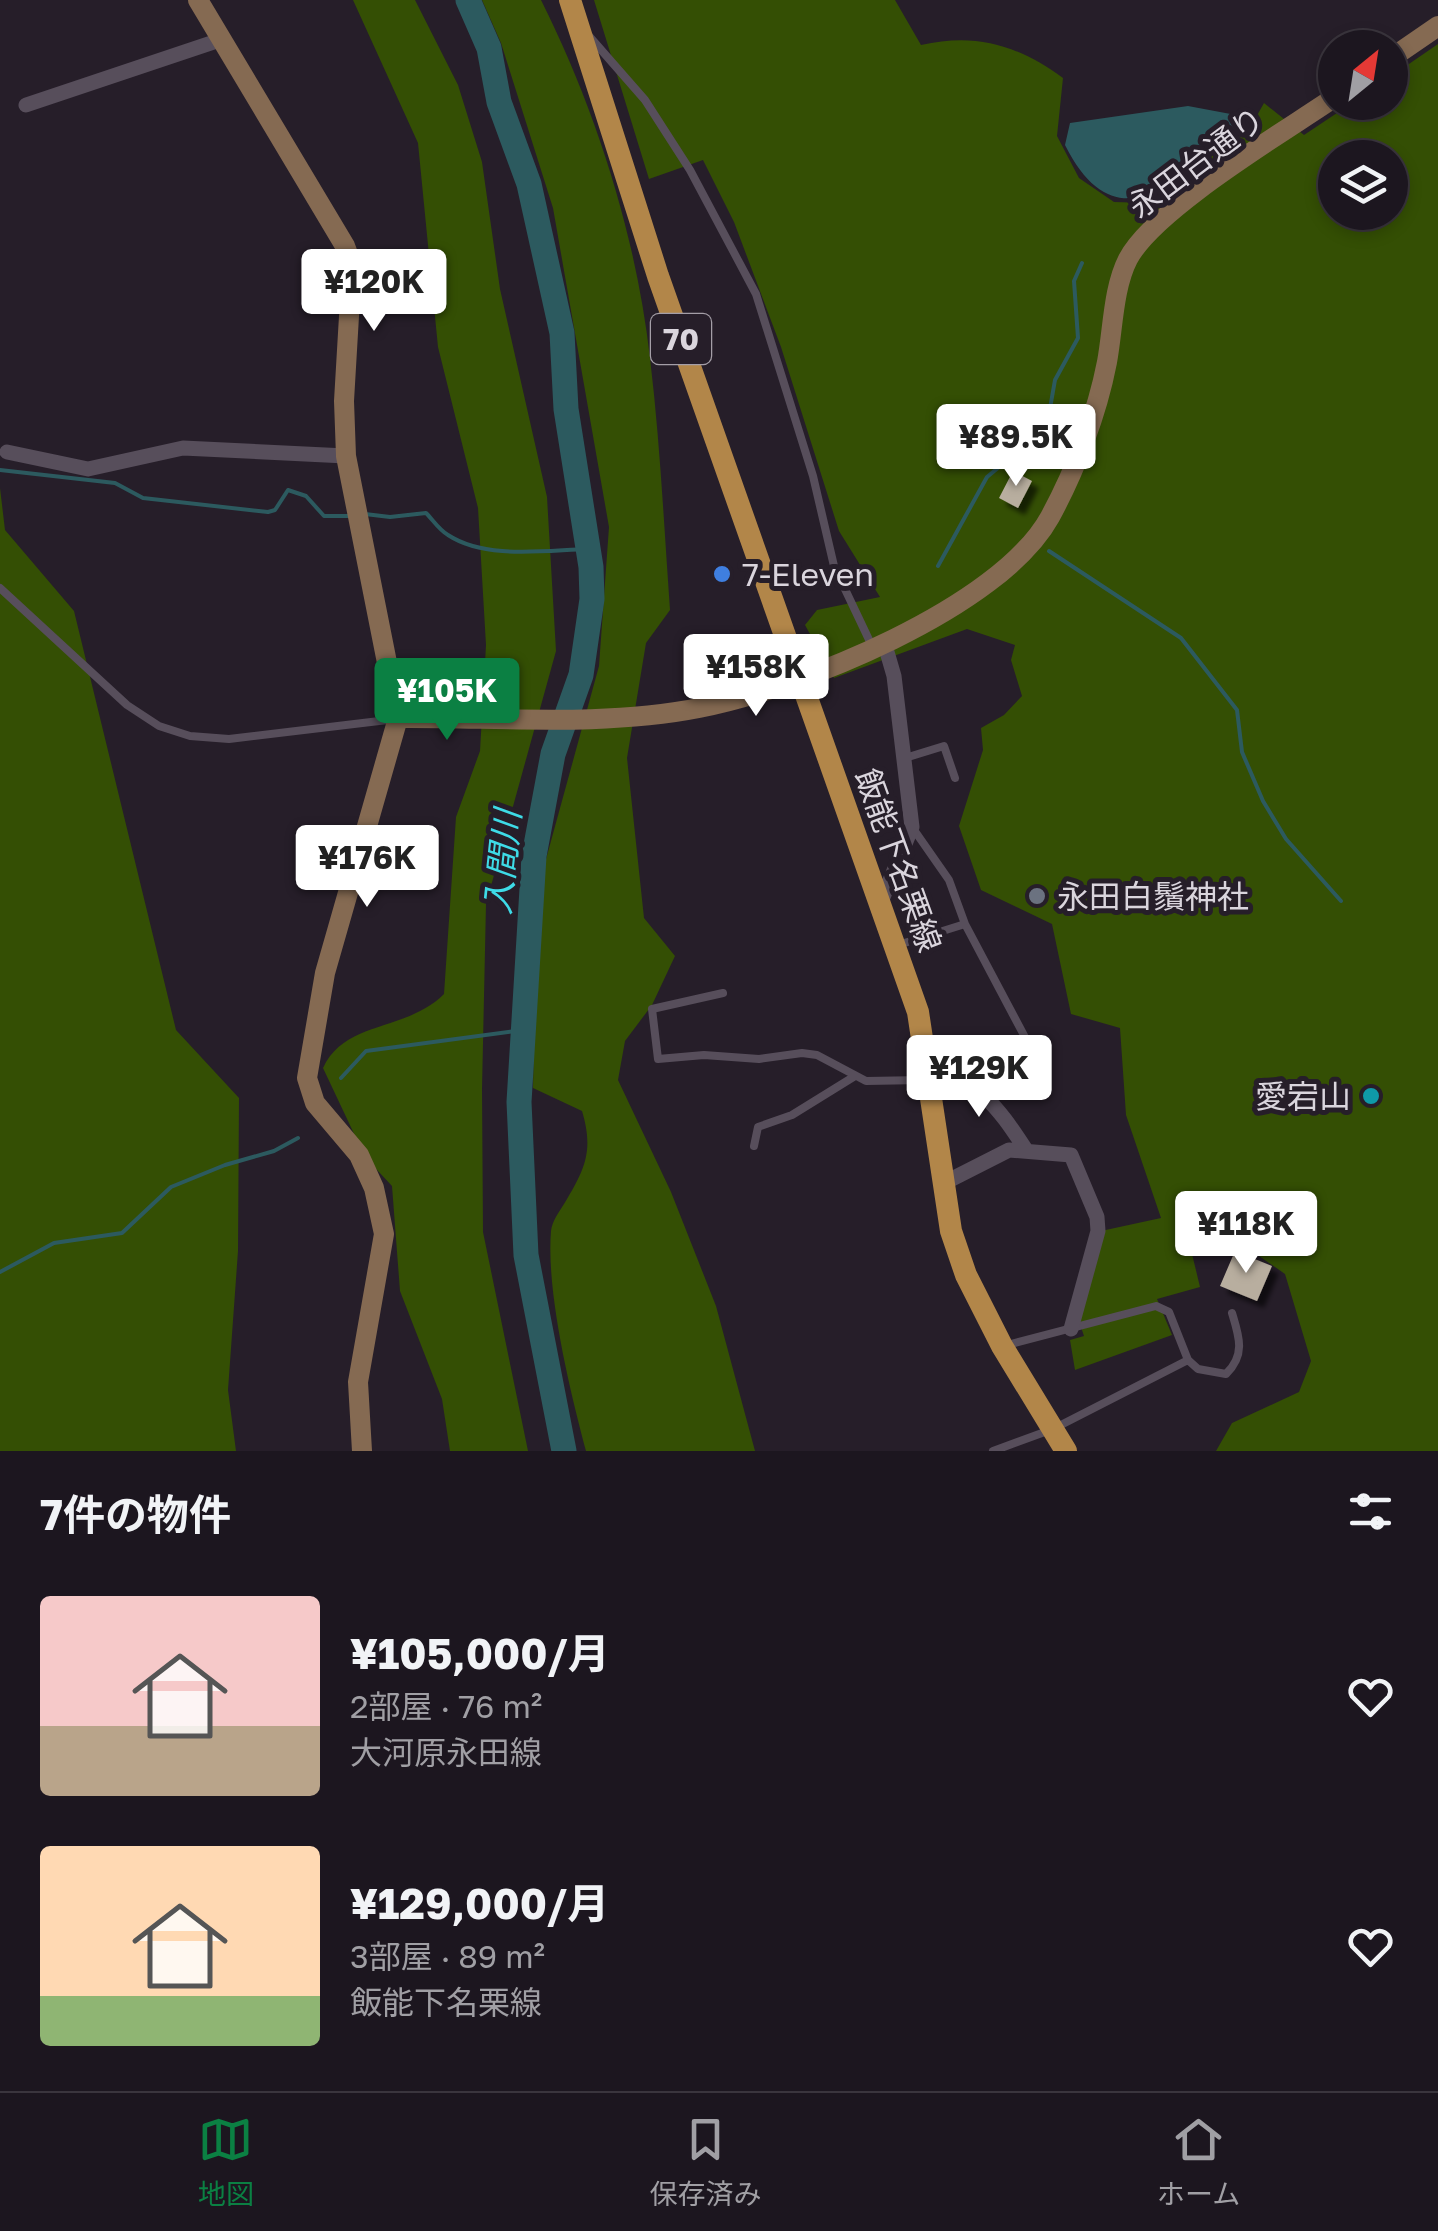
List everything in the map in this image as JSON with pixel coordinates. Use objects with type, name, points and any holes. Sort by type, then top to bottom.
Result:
[{"type":"main road","name":"飯能下名栗線","points":[[573,10],[658,276],[918,1012],[951,1231],[966,1274],[1002,1346],[1066,1451]]},
{"type":"street","points":[[198,0],[349,254],[353,276],[344,401],[346,456],[398,718],[390,756],[344,898],[309,1049],[309,1088],[358,1155],[374,1188],[384,1234],[358,1382],[362,1451]]},
{"type":"street","points":[[1408,47],[1438,26]]},
{"type":"street","points":[[26,105],[220,40]]},
{"type":"street","name":"永田台通り","points":[[398,718],[632,716],[698,709],[879,647],[933,621],[995,576],[1036,539],[1048,521],[1099,398],[1121,280],[1136,246],[1162,217],[1318,109]]},
{"type":"street","points":[[7,452],[88,469],[183,448],[346,456]]},
{"type":"street","points":[[879,647],[894,676],[912,828],[880,902]]},
{"type":"street","points":[[929,1080],[940,1077],[986,1095],[1026,1150]]},
{"type":"street","points":[[942,1184],[1009,1150],[1071,1156],[1097,1218],[1098,1231],[1072,1330]]},
{"type":"lane","points":[[573,10],[654,114],[718,216],[756,294],[813,476],[834,566],[879,647]]},
{"type":"lane","points":[[0,588],[127,705],[159,726],[190,736],[229,739],[398,718]]},
{"type":"lane","points":[[901,760],[944,746],[955,778]]},
{"type":"lane","points":[[912,828],[949,880],[965,924],[1036,1058],[1009,1073],[986,1095]]},
{"type":"lane","points":[[896,946],[965,924]]},
{"type":"lane","points":[[722,993],[652,1009],[658,1059],[704,1054],[759,1059],[802,1053],[816,1055],[854,1076],[880,1082],[929,1080]]},
{"type":"lane","points":[[754,1146],[758,1127],[792,1115],[854,1076]]},
{"type":"lane","points":[[1002,1346],[1163,1307],[1188,1360],[1212,1374],[1226,1374],[1233,1367],[1241,1344],[1232,1313]]},
{"type":"lane","points":[[993,1451],[1053,1430],[1188,1360]]},
{"type":"green space","points":[[353,0],[415,0],[458,85],[482,162],[500,289],[547,497],[556,651],[486,904],[482,1089],[483,1232],[528,1451],[450,1451],[442,1399],[400,1291],[392,1186],[365,1157],[323,1068],[346,1042],[412,1015],[444,994],[456,817],[480,751],[486,645],[478,508],[438,347],[418,143]]},
{"type":"green space","points":[[482,0],[541,0],[579,85],[611,174],[644,312],[670,610],[646,643],[627,758],[644,918],[675,956],[652,1005],[625,1041],[618,1080],[671,1192],[716,1306],[755,1451],[586,1451],[561,1341],[552,1283],[551,1231],[582,1170],[587,1137],[582,1111],[533,1088],[537,892],[599,666],[609,527],[553,208],[501,43]]},
{"type":"green space","points":[[594,0],[895,0],[921,45],[979,41],[1014,50],[1063,78],[1057,136],[1079,178],[1114,202],[1149,203],[1250,128],[1264,103],[1304,135],[1326,120],[1408,120],[1408,65],[1438,44],[1438,1451],[1216,1451],[1232,1423],[1299,1392],[1311,1361],[1285,1274],[1229,1235],[1187,1233],[1200,1287],[1157,1299],[1172,1335],[1075,1370],[1070,1340],[1084,1336],[1078,1318],[1101,1231],[1161,1218],[1126,1115],[1120,1028],[1071,1014],[1052,924],[981,890],[959,826],[983,750],[981,728],[1004,715],[1022,696],[1011,660],[1015,645],[967,629],[834,678],[805,625],[817,610],[880,597],[839,531],[781,347],[734,222],[703,160],[649,179]]},
{"type":"green space","points":[[0,488],[5,530],[74,611],[176,1030],[239,1098],[238,1251],[228,1390],[236,1451],[0,1451]]},
{"type":"shaded area","points":[[1188,106],[1236,115],[1248,128],[1176,182],[1152,194],[1129,198],[1107,194],[1085,177],[1065,145],[1070,123]]},
{"type":"building","points":[[1013,471],[1032,481],[1018,508],[999,498]]},
{"type":"building","points":[[1235,1251],[1272,1266],[1257,1301],[1220,1286]]},
{"type":"waterway","name":"入間川","points":[[468,0],[489,48],[499,102],[529,184],[562,333],[566,409],[591,567],[592,599],[581,675],[553,754],[534,856],[519,1102],[526,1255],[564,1451]]},
{"type":"waterway","points":[[938,566],[987,477],[1028,443],[1049,414],[1055,380],[1078,338],[1074,281],[1082,263]]},
{"type":"waterway","points":[[0,470],[115,483],[143,498],[268,512],[275,510],[288,490],[306,496],[324,516],[350,516]]},
{"type":"waterway","points":[[365,514],[390,517],[426,513],[439,528],[463,543],[498,551],[589,549]]},
{"type":"waterway","points":[[1049,551],[1181,638],[1237,710],[1242,752],[1263,801],[1286,839],[1341,901]]},
{"type":"waterway","points":[[341,1078],[366,1051],[523,1030]]},
{"type":"waterway","points":[[0,1272],[54,1243],[122,1233],[171,1187],[274,1151],[298,1138]]},
{"type":"place","name":"7-Eleven","points":[[722,574]]},
{"type":"place","name":"永田白鬚神社","points":[[1037,896]]},
{"type":"place","name":"愛宕山","points":[[1371,1096]]}]
